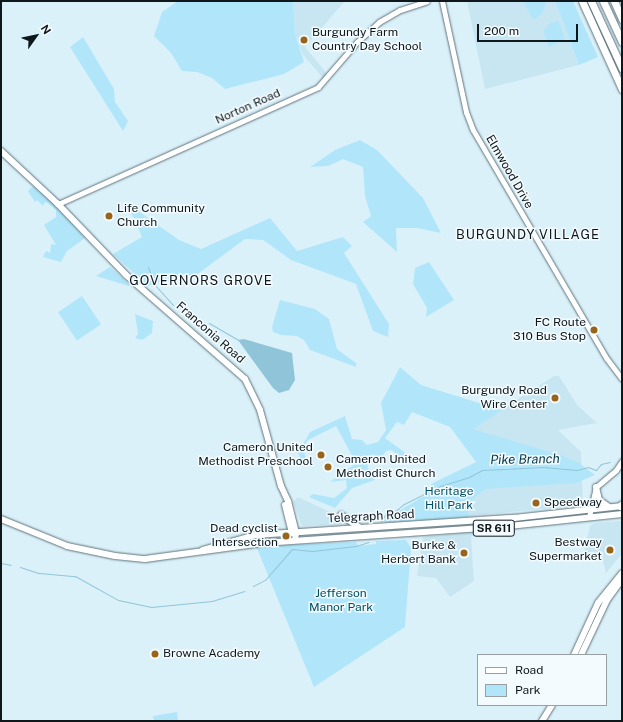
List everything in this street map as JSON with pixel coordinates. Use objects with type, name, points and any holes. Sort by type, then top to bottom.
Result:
[{"type":"highway","points":[[582,1],[622,90]]},
{"type":"highway","points":[[591,1],[622,68]]},
{"type":"highway","points":[[603,1],[622,42]]},
{"type":"highway","points":[[614,1],[622,19]]},
{"type":"main road","name":"Franconia Road","points":[[2,155],[58,204],[126,275],[244,378],[259,406],[285,496],[295,540]]},
{"type":"main road","points":[[596,487],[599,500],[609,507]]},
{"type":"main road","name":"Telegraph Road","points":[[195,553],[246,537],[514,518],[591,510],[621,505]]},
{"type":"main road","name":"Telegraph Road","points":[[1,519],[67,546],[115,556],[152,559],[251,544],[500,527],[622,514]]},
{"type":"main road","points":[[289,515],[302,529],[323,531]]},
{"type":"main road","points":[[279,534],[286,528],[289,515]]},
{"type":"main road","points":[[340,530],[345,523],[341,515],[360,528]]},
{"type":"main road","points":[[574,654],[598,603],[621,574]]},
{"type":"main road","points":[[581,654],[621,574]]},
{"type":"main road","points":[[542,721],[551,706]]},
{"type":"main road","points":[[547,721],[555,706]]},
{"type":"street","name":"Norton Road","points":[[58,204],[318,87],[357,42],[379,22],[400,10],[427,1]]},
{"type":"street","name":"Elmwood Drive","points":[[442,1],[466,112],[473,130],[607,359],[622,379]]},
{"type":"street","points":[[589,517],[596,487],[616,470],[622,461]]},
{"type":"shaded area","name":"Burgundy Farm Country Day School","points":[[293,1],[345,1],[305,47],[329,76],[325,80],[303,55],[295,34]]},
{"type":"shaded area","points":[[467,1],[555,1],[579,65],[485,89]]},
{"type":"shaded area","points":[[244,339],[292,353],[295,380],[289,390],[279,393],[273,388],[238,340]]},
{"type":"shaded area","points":[[554,376],[559,376],[578,406],[597,423],[558,430],[581,452],[583,505],[469,516],[467,502],[490,477],[459,437]]},
{"type":"shaded area","points":[[298,497],[342,519],[342,524],[302,526],[293,502]]},
{"type":"shaded area","points":[[622,521],[622,554],[606,573],[602,557],[584,551],[590,526],[595,523]]},
{"type":"shaded area","points":[[481,531],[471,537],[474,581],[450,597],[436,578],[417,576],[423,537]]},
{"type":"green space","points":[[178,1],[293,1],[295,34],[304,62],[284,74],[225,89],[212,78],[197,72],[182,71],[171,53],[154,36],[162,12]]},
{"type":"green space","points":[[523,1],[546,1],[546,3],[542,14],[533,20]]},
{"type":"green space","points":[[555,1],[573,1],[598,57],[579,65]]},
{"type":"green space","points":[[558,21],[565,39],[549,47],[543,31],[550,23]]},
{"type":"green space","points":[[83,37],[114,89],[115,102],[128,121],[123,131],[70,47]]},
{"type":"green space","points":[[360,140],[377,150],[423,198],[441,233],[417,228],[396,228],[397,252],[363,222],[371,216],[365,196],[363,167],[343,159],[328,166],[310,167],[335,150]]},
{"type":"green space","points":[[33,186],[58,207],[85,238],[67,251],[61,262],[43,257],[46,251],[50,253],[51,244],[56,245],[44,225],[56,217],[56,210],[48,203],[45,202],[43,206],[37,200],[35,202],[28,191]]},
{"type":"green space","points":[[127,203],[179,240],[201,249],[270,218],[297,251],[343,237],[352,246],[344,253],[389,324],[388,337],[373,331],[356,284],[291,260],[263,240],[245,239],[195,276],[184,274],[148,286],[113,254],[142,237]]},
{"type":"green space","points":[[429,262],[454,300],[426,317],[427,308],[413,284],[415,268]]},
{"type":"green space","points":[[110,267],[129,284],[129,286],[96,276]]},
{"type":"green space","points":[[82,296],[101,324],[77,340],[58,312]]},
{"type":"green space","points":[[280,300],[315,309],[329,319],[337,349],[356,363],[356,367],[310,350],[304,340],[297,336],[281,335],[273,332],[272,327]]},
{"type":"green space","points":[[135,314],[153,321],[152,333],[142,340],[135,338],[138,334]]},
{"type":"green space","name":"Heritage Hill Park","points":[[400,367],[421,385],[502,410],[473,429],[563,456],[579,463],[595,475],[576,483],[485,489],[468,503],[469,517],[388,523],[382,521],[429,493],[431,484],[476,462],[450,427],[412,412],[404,425],[397,422],[385,438],[407,454],[407,459],[403,462],[392,450],[386,451],[381,459],[376,459],[367,466],[375,480],[352,488],[335,508],[309,497],[313,494],[334,498],[347,488],[346,480],[330,482],[356,463],[336,426],[308,440],[303,448],[307,462],[303,464],[298,453],[310,432],[345,416],[352,439],[362,440],[367,445],[378,442],[386,430],[381,403]]},
{"type":"green space","name":"Jefferson Manor Park","points":[[406,540],[411,548],[405,627],[314,687],[256,546],[356,542],[358,546],[376,544],[376,541]]},
{"type":"green space","points":[[177,712],[178,721],[154,721],[153,716]]},
{"type":"waterway","points":[[148,267],[154,283]]},
{"type":"waterway","points":[[155,285],[173,305]]},
{"type":"waterway","points":[[209,323],[238,340]]},
{"type":"waterway","name":"Pike Branch","points":[[381,521],[387,512],[394,512],[404,504],[440,486],[469,477],[482,470],[543,467],[577,470],[588,467],[596,470],[601,464],[610,462]]},
{"type":"waterway","name":"Pike Branch","points":[[253,586],[265,580],[292,549],[312,551],[356,546],[368,542]]},
{"type":"waterway","name":"Pike Branch","points":[[1,563],[11,565]]},
{"type":"waterway","name":"Pike Branch","points":[[20,567],[39,573],[75,576],[118,600],[151,607],[212,601],[244,591]]},
{"type":"place","name":"Burgundy Farm Country Day School","points":[[304,40]]},
{"type":"place","name":"Life Community Church","points":[[109,216]]},
{"type":"place","name":"FC Route 310 Bus Stop","points":[[594,330]]},
{"type":"place","name":"Burgundy Road Wire Center","points":[[555,398]]},
{"type":"place","name":"Cameron United Methodist Preschool","points":[[321,455]]},
{"type":"place","name":"Cameron United Methodist Church","points":[[328,467]]},
{"type":"place","name":"Speedway","points":[[536,503]]},
{"type":"place","name":"Dead cyclist Intersection","points":[[286,536]]},
{"type":"place","name":"Bestway Supermarket","points":[[610,550]]},
{"type":"place","name":"Burke & Herbert Bank","points":[[464,553]]},
{"type":"place","name":"Browne Academy","points":[[155,654]]},
{"type":"district","name":"BURGUNDY VILLAGE","points":[[528,235]]},
{"type":"district","name":"GOVERNORS GROVE","points":[[201,281]]}]
